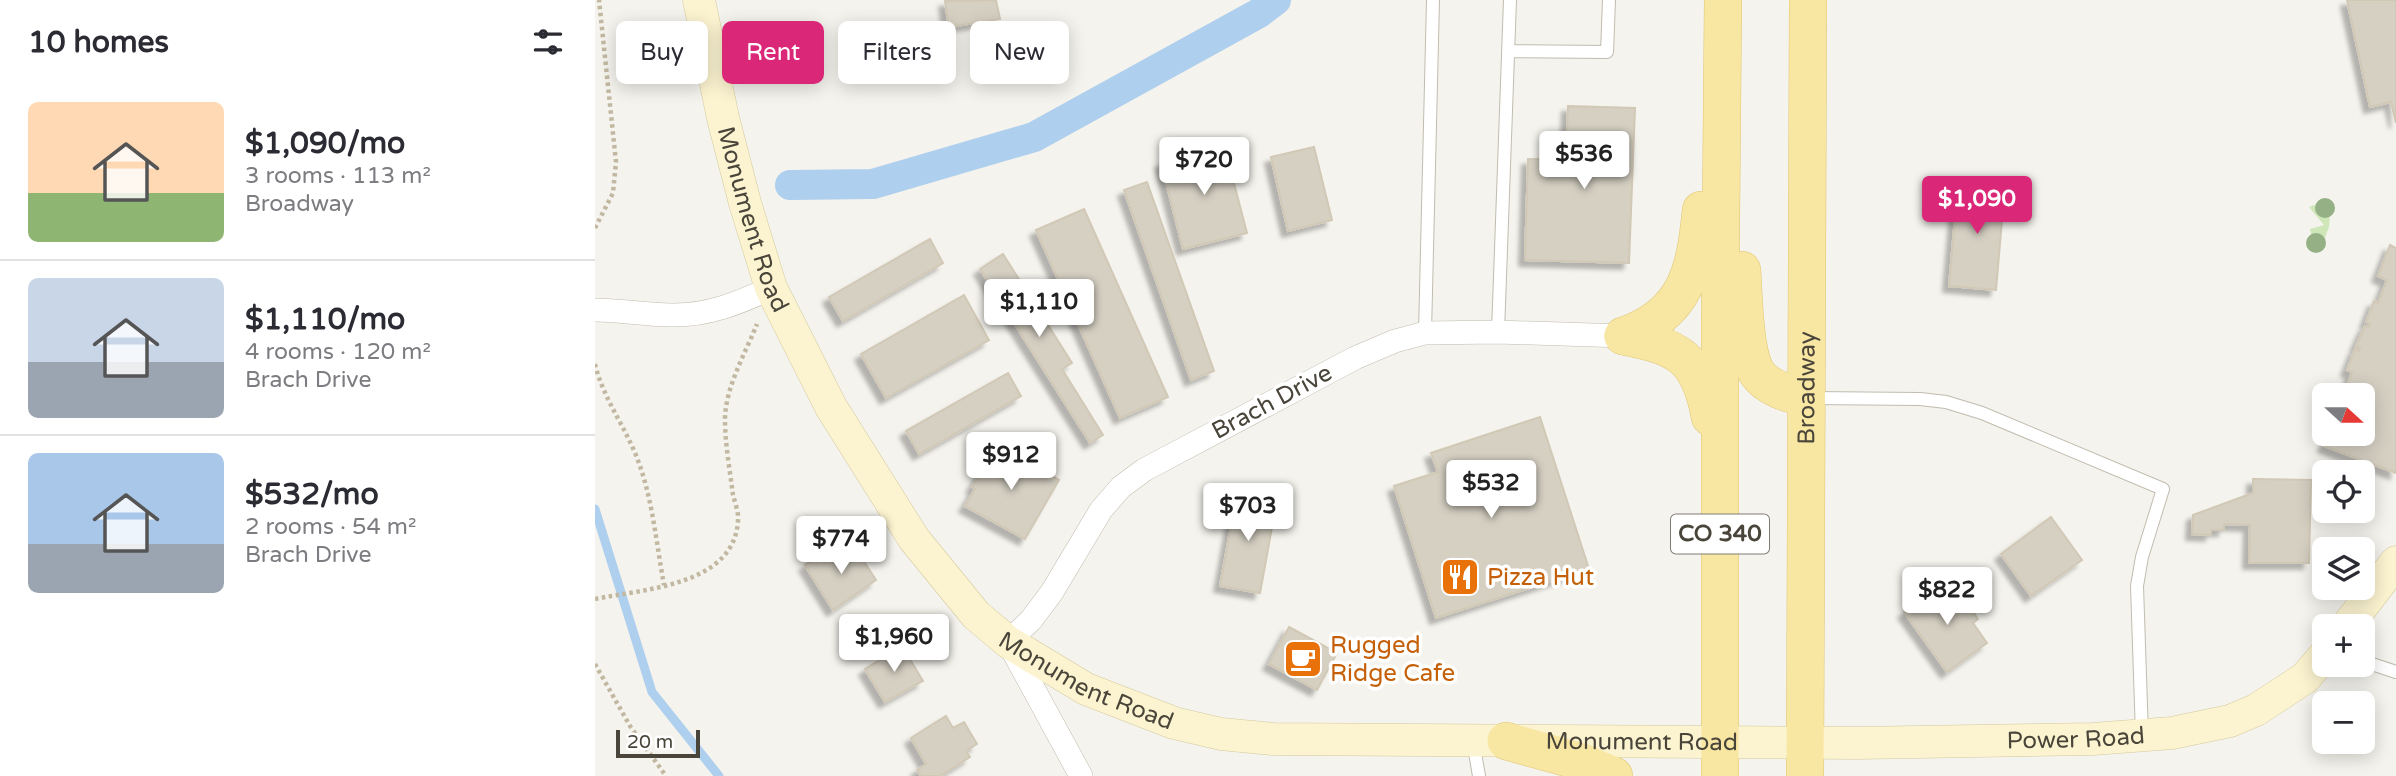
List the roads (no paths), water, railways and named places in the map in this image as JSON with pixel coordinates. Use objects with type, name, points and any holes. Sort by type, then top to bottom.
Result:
[{"type":"main road","name":"Monument Road","points":[[699,0],[723,118],[771,288],[831,407],[914,539],[976,615],[1008,642],[1086,689],[1174,723],[1221,734],[1273,739],[1490,741],[1721,759],[1805,759]]},
{"type":"main road","name":"Broadway","points":[[1805,759],[1808,0]]},
{"type":"main road","points":[[1723,16],[1751,356],[1757,373],[1769,384],[1788,394],[1805,398]]},
{"type":"main road","points":[[1623,336],[1644,329],[1672,306],[1692,271],[1697,251],[1723,16]]},
{"type":"main road","name":"CO 340","points":[[1721,759],[1723,16]]},
{"type":"main road","points":[[1623,336],[1658,343],[1673,350],[1689,362],[1702,382],[1710,414],[1720,503]]},
{"type":"main road","points":[[2356,614],[2396,562]]},
{"type":"main road","name":"Power Road","points":[[1805,759],[2094,739],[2201,728],[2248,714],[2305,678],[2312,670]]},
{"type":"main road","points":[[1490,741],[1582,762],[1614,776]]},
{"type":"street","points":[[595,310],[696,314],[743,301],[771,288]]},
{"type":"street","name":"Brach Drive","points":[[1008,642],[1031,620],[1052,592],[1101,510],[1122,487],[1144,470],[1355,358],[1395,341],[1425,333],[1498,332],[1623,336]]},
{"type":"street","points":[[1008,642],[1081,776]]},
{"type":"lane","points":[[1425,333],[1433,0]]},
{"type":"lane","points":[[1498,332],[1510,0]]},
{"type":"lane","points":[[1508,51],[1607,52],[1609,0]]},
{"type":"lane","points":[[1805,398],[1920,399],[1946,402],[1982,413],[2163,489],[2142,557],[2137,586],[2142,735]]},
{"type":"lane","points":[[2375,664],[2395,669]]},
{"type":"lane","points":[[1479,776],[1490,741]]},
{"type":"waterway","points":[[790,185],[873,184],[1034,137],[1259,13],[1276,0]]},
{"type":"waterway","points":[[595,509],[652,692],[719,776]]},
{"type":"place","name":"Pizza Hut","points":[[1460,577]]},
{"type":"place","name":"Rugged Ridge Cafe","points":[[1303,659]]}]
